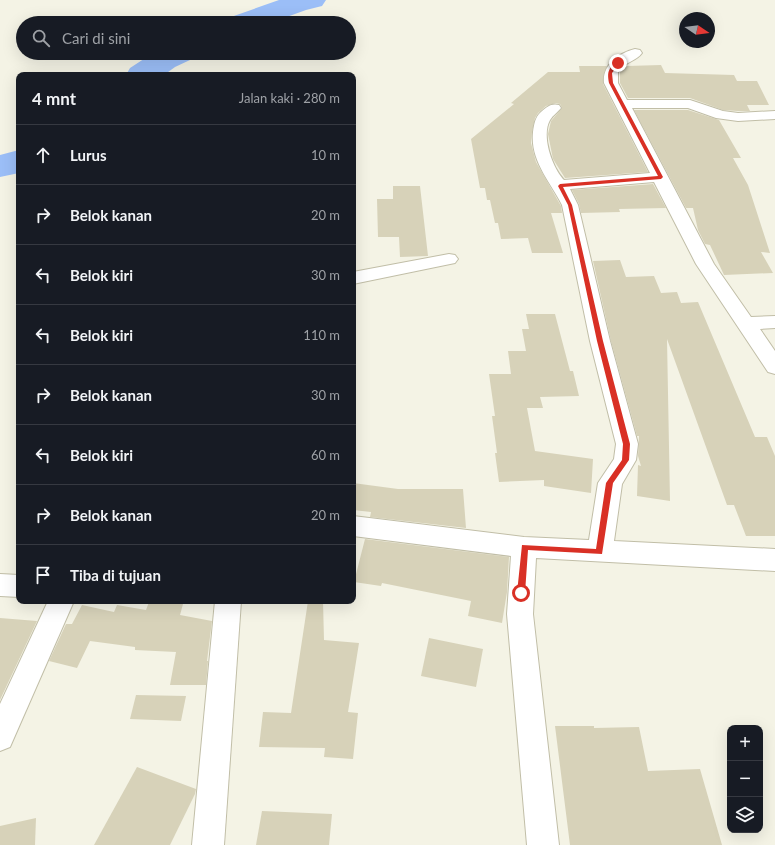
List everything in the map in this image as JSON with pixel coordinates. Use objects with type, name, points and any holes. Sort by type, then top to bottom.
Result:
[{"type":"street","points":[[635,52],[612,68],[610,73],[611,83],[706,264],[775,367]]},
{"type":"street","points":[[623,104],[690,104],[721,116],[775,116]]},
{"type":"street","points":[[554,108],[544,118],[540,135],[542,151],[546,166],[554,180],[560,186],[570,205],[600,341],[627,444],[625,460],[610,483],[600,552]]},
{"type":"street","points":[[560,186],[661,177]]},
{"type":"street","points":[[356,277],[449,259]]},
{"type":"street","points":[[745,324],[775,322]]},
{"type":"street","points":[[356,526],[524,547],[775,560]]},
{"type":"street","points":[[524,547],[520,614],[543,845]]},
{"type":"street","points":[[0,585],[16,586]]},
{"type":"street","points":[[0,737],[60,604]]},
{"type":"street","points":[[208,845],[228,604]]},
{"type":"building","points":[[661,65],[665,73],[734,75],[737,81],[757,81],[769,105],[747,105],[750,111],[738,111],[723,110],[690,98],[628,98],[620,83],[621,70],[627,66]]},
{"type":"building","points":[[579,66],[607,66],[603,76],[603,84],[648,172],[565,178],[553,159],[548,134],[551,121],[562,108],[560,104],[556,103],[546,106],[535,118],[531,143],[536,162],[561,206],[562,213],[551,213],[563,253],[532,253],[528,238],[501,239],[498,223],[495,223],[490,200],[487,200],[485,188],[480,188],[471,139],[514,104],[511,103],[548,72],[580,72]]},
{"type":"building","points":[[634,110],[688,110],[719,120],[741,158],[733,158],[748,185],[770,253],[761,252],[773,273],[724,275],[710,245],[705,244],[698,230],[693,208],[686,208]]},
{"type":"building","points":[[653,184],[666,208],[619,209],[620,212],[581,213],[579,204],[572,190]]},
{"type":"building","points":[[393,186],[420,186],[428,256],[400,257],[399,237],[378,237],[377,199],[393,199]]},
{"type":"building","points":[[620,260],[626,277],[654,276],[661,293],[677,292],[681,303],[698,302],[755,437],[767,437],[775,456],[775,536],[746,536],[734,505],[727,505],[667,339],[670,501],[637,496],[638,465],[641,466],[638,456],[639,436],[637,436],[611,341],[593,261]]},
{"type":"building","points":[[526,314],[555,314],[570,371],[573,371],[579,396],[540,397],[543,408],[527,408],[535,451],[593,459],[591,493],[544,486],[544,480],[499,482],[492,416],[495,416],[489,374],[511,374],[508,351],[526,351],[522,329],[529,329]]},
{"type":"building","points":[[356,483],[398,489],[463,489],[466,528],[370,517],[371,512],[356,510]]},
{"type":"building","points":[[365,539],[509,557],[507,592],[502,623],[468,616],[471,601],[382,583],[381,586],[356,582],[356,574]]},
{"type":"building","points":[[148,604],[183,604],[180,615],[212,621],[207,661],[206,685],[170,685],[176,652],[135,650],[135,647],[90,641],[77,668],[49,661],[66,624],[72,624],[82,605],[114,612],[117,605],[146,610]]},
{"type":"building","points":[[308,604],[323,604],[324,640],[359,643],[348,712],[358,713],[353,759],[324,757],[325,748],[259,747],[263,712],[291,713]]},
{"type":"building","points":[[0,618],[37,621],[0,700]]},
{"type":"building","points":[[429,638],[483,649],[476,687],[421,676]]},
{"type":"building","points":[[136,695],[186,696],[181,721],[130,719]]},
{"type":"building","points":[[555,726],[594,726],[594,728],[639,727],[648,771],[700,769],[722,845],[570,845]]},
{"type":"building","points":[[137,767],[196,789],[170,845],[94,845]]},
{"type":"building","points":[[262,811],[332,814],[329,845],[256,845]]},
{"type":"building","points":[[36,818],[35,845],[0,845],[0,826]]},
{"type":"waterway","points":[[262,16],[298,3],[312,0]]},
{"type":"waterway","points":[[146,72],[164,60]]},
{"type":"waterway","points":[[0,166],[16,162]]},
{"type":"route","points":[[521,593],[524,547],[600,552],[610,483],[625,460],[627,444],[600,341],[570,205],[560,186],[661,177],[611,83],[609,76],[610,73],[612,68],[618,63]]}]
